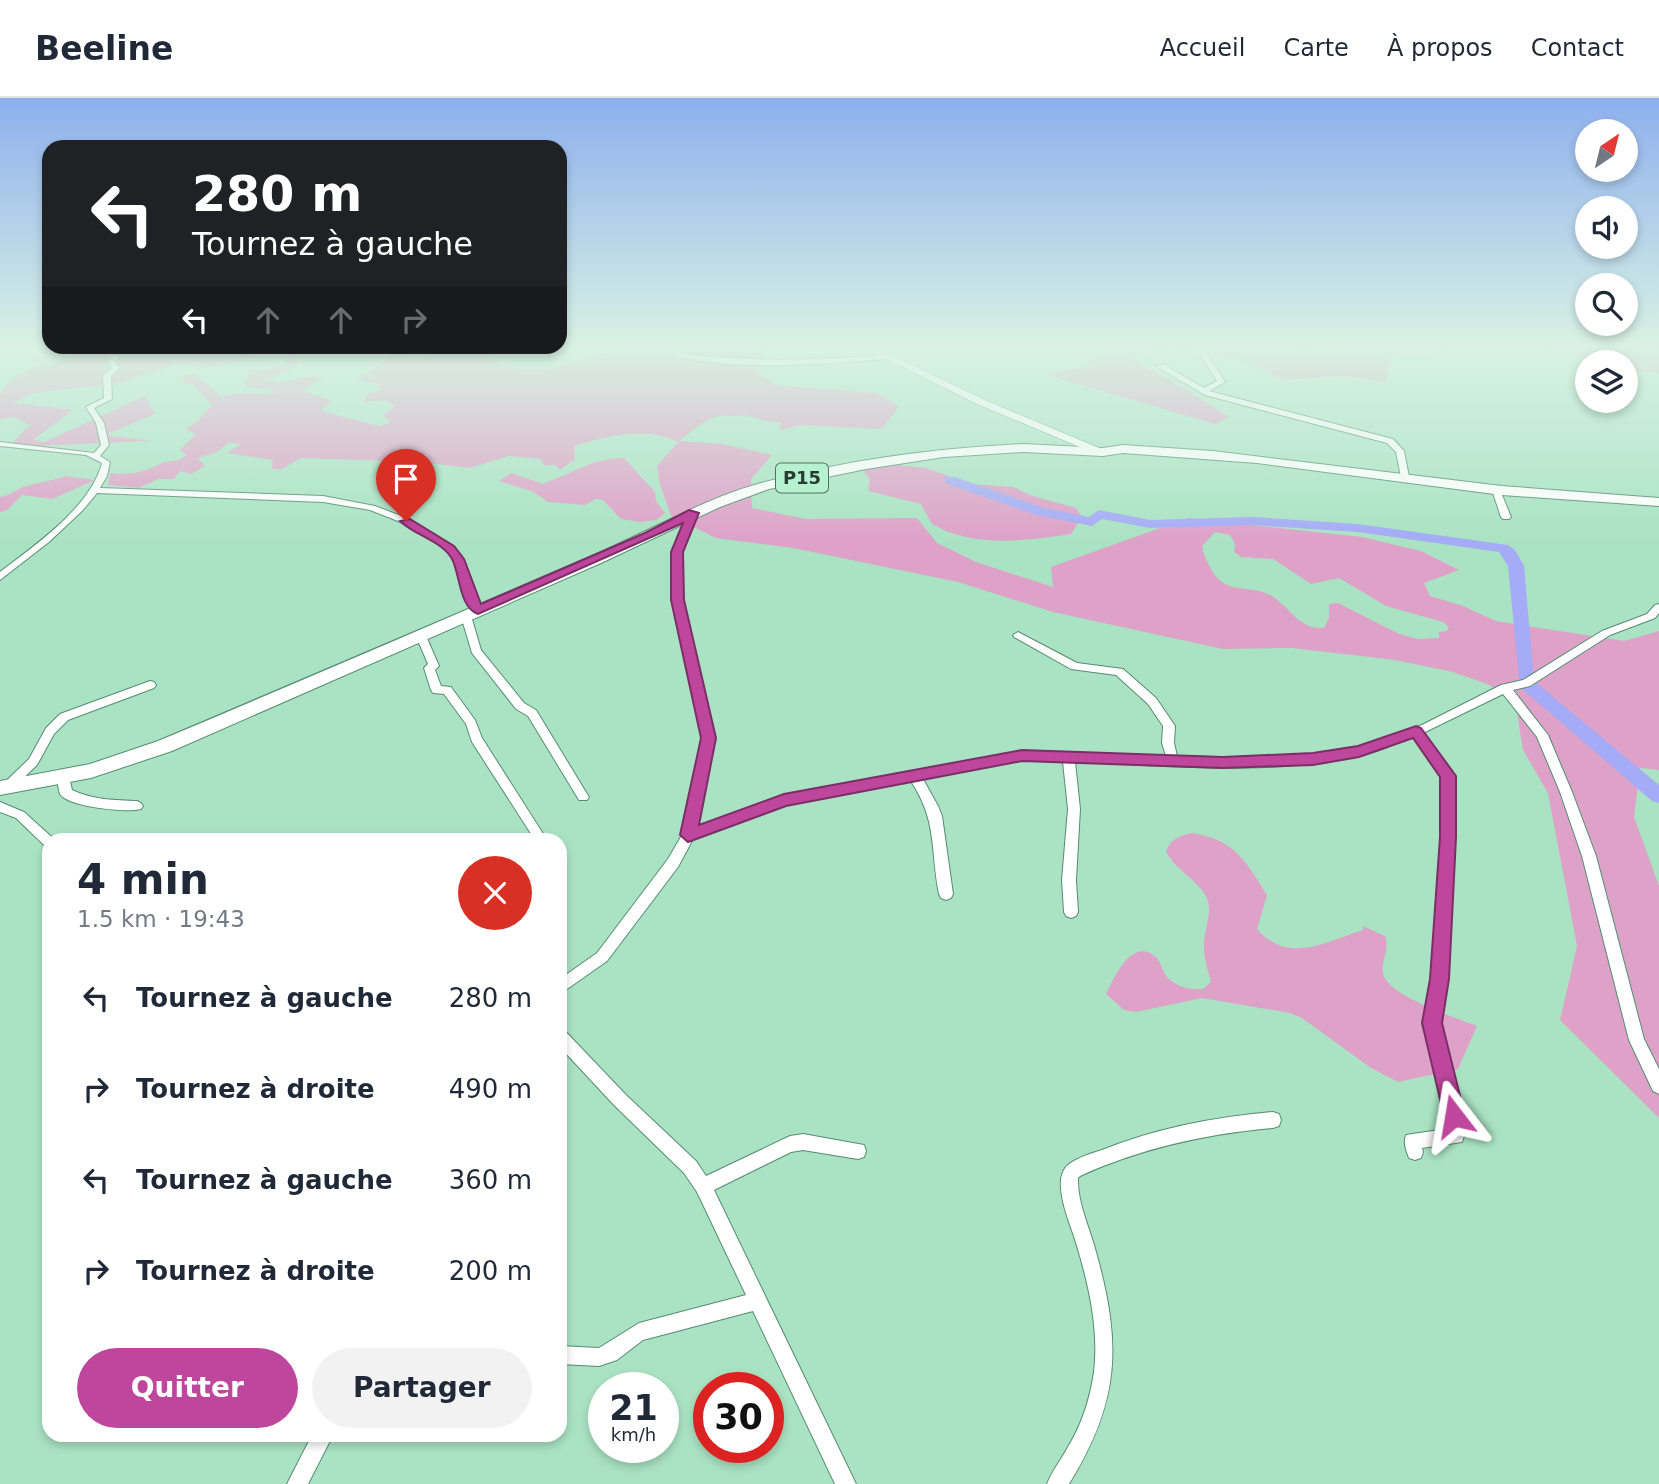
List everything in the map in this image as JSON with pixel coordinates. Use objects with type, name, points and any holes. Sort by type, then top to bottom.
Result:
[{"type":"main road","name":"P15","points":[[3,788],[119,763],[165,746],[649,536],[730,497],[779,483],[898,460],[1014,449],[1087,449],[1104,453],[1115,449],[1185,453],[1405,477],[1496,490],[1658,503]]},
{"type":"street","points":[[92,411],[100,423],[105,445],[101,453],[95,456]]},
{"type":"street","points":[[1002,411],[1104,453]]},
{"type":"street","points":[[1277,411],[1390,441],[1400,451],[1405,477]]},
{"type":"street","points":[[0,444],[95,456],[106,461],[96,489],[32,552],[0,577]]},
{"type":"street","points":[[96,489],[323,499],[372,508],[406,521],[450,548],[458,559],[473,603],[476,651],[520,706],[532,713],[544,730],[572,784],[583,797]]},
{"type":"street","points":[[1496,490],[1506,517]]},
{"type":"street","points":[[567,982],[602,957],[673,863],[688,835],[709,738],[677,600],[677,552],[693,513]]},
{"type":"street","points":[[688,835],[784,800],[1022,756],[1173,762],[1313,759],[1359,752],[1416,732],[1505,688],[1526,682],[1606,632],[1651,616],[1659,607]]},
{"type":"street","points":[[1018,635],[1075,666],[1119,672],[1133,683],[1170,726],[1168,743],[1173,762]]},
{"type":"street","points":[[421,636],[434,666],[429,668],[437,690],[447,690],[471,723],[475,738],[538,833]]},
{"type":"street","points":[[3,788],[33,762],[50,731],[64,717],[150,685]]},
{"type":"street","points":[[1505,688],[1542,736],[1566,792],[1589,856],[1637,1040],[1659,1086]]},
{"type":"street","points":[[1415,1152],[1412,1141],[1456,1136],[1432,1023],[1440,979],[1448,837],[1448,776],[1416,732]]},
{"type":"street","points":[[1069,757],[1074,809],[1071,912]]},
{"type":"street","points":[[63,777],[66,793],[74,797],[97,804],[137,806]]},
{"type":"street","points":[[915,777],[932,807],[938,832],[940,870],[946,894]]},
{"type":"street","points":[[0,807],[20,815],[42,835]]},
{"type":"street","points":[[567,1043],[620,1100],[690,1167],[703,1186],[846,1484]]},
{"type":"street","points":[[1057,1484],[1082,1447],[1097,1410],[1106,1365],[1102,1302],[1070,1176],[1074,1170],[1116,1150],[1216,1124],[1273,1121]]},
{"type":"street","points":[[703,1186],[790,1144],[803,1142],[858,1151]]},
{"type":"street","points":[[567,1355],[599,1357],[610,1353],[639,1332],[757,1301]]},
{"type":"street","points":[[297,1484],[319,1442]]},
{"type":"shaded area","points":[[0,411],[72,411],[33,440],[44,442],[113,411],[153,411],[155,414],[105,435],[151,441],[8,447],[30,425],[15,417],[0,419]]},
{"type":"shaded area","points":[[207,411],[321,411],[379,426],[390,423],[383,415],[389,411],[896,411],[881,429],[800,425],[780,430],[781,422],[746,415],[724,416],[704,422],[679,441],[723,444],[772,455],[751,479],[752,508],[806,519],[917,518],[937,543],[976,562],[1053,587],[1051,567],[1188,518],[1362,537],[1421,551],[1459,570],[1424,583],[1430,596],[1463,606],[1496,621],[1624,641],[1659,631],[1659,770],[1640,768],[1634,817],[1659,886],[1659,1118],[1560,1020],[1577,946],[1548,793],[1523,750],[1515,700],[1487,684],[1453,672],[1395,660],[1292,648],[1223,649],[1053,612],[958,582],[793,548],[716,538],[671,516],[659,481],[657,466],[678,442],[653,434],[626,434],[574,446],[575,459],[560,470],[555,465],[544,465],[540,459],[509,456],[470,468],[420,462],[301,458],[282,469],[272,469],[273,460],[227,453],[241,444],[228,443],[217,452],[198,458],[205,466],[191,474],[180,471],[174,479],[158,479],[139,488],[108,485],[110,473],[142,471],[187,455],[180,450],[196,434],[185,429],[197,422]],"holes":[[[1215,532],[1230,535],[1235,544],[1234,552],[1241,557],[1273,559],[1311,584],[1339,578],[1386,606],[1443,622],[1449,627],[1447,631],[1439,632],[1439,638],[1417,639],[1397,633],[1338,603],[1329,604],[1329,618],[1324,628],[1307,625],[1270,595],[1231,586],[1218,578],[1207,562],[1202,546]]]},
{"type":"shaded area","points":[[1170,411],[1219,411],[1229,417],[1215,424]]},
{"type":"shaded area","points":[[624,458],[655,492],[656,501],[665,513],[656,520],[641,522],[621,519],[603,500],[596,499],[585,505],[548,502],[532,491],[499,481],[511,473],[543,484],[595,462]]},
{"type":"shaded area","points":[[888,464],[926,468],[972,484],[1013,487],[1030,495],[1076,508],[1082,517],[1071,534],[1000,541],[965,537],[932,524],[921,504],[868,491],[870,479],[864,472],[868,468]]},
{"type":"shaded area","points":[[66,476],[95,480],[52,499],[22,495],[7,510],[0,512],[0,497],[23,487]]},
{"type":"shaded area","points":[[1192,833],[1207,836],[1229,846],[1245,862],[1267,895],[1257,929],[1269,940],[1281,946],[1307,948],[1363,930],[1363,926],[1385,936],[1387,946],[1383,973],[1387,981],[1423,1005],[1477,1026],[1458,1069],[1398,1082],[1371,1068],[1302,1018],[1290,1013],[1202,998],[1136,1012],[1124,1010],[1106,994],[1125,962],[1139,952],[1147,952],[1156,957],[1167,977],[1179,985],[1203,989],[1211,982],[1204,949],[1209,914],[1206,896],[1166,852],[1176,839]]},
{"type":"waterway","points":[[950,480],[1041,512],[1092,522],[1099,514],[1150,524],[1251,521],[1358,528],[1503,548],[1510,553],[1516,566],[1526,683],[1659,796]]},
{"type":"route","points":[[406,521],[450,548],[458,559],[478,610],[649,536],[693,513],[681,536],[677,552],[677,600],[683,637],[709,738],[688,835],[784,800],[1022,756],[1223,762],[1313,759],[1359,752],[1416,732],[1448,776],[1448,837],[1441,916],[1440,979],[1432,1023],[1454,1116]]}]
